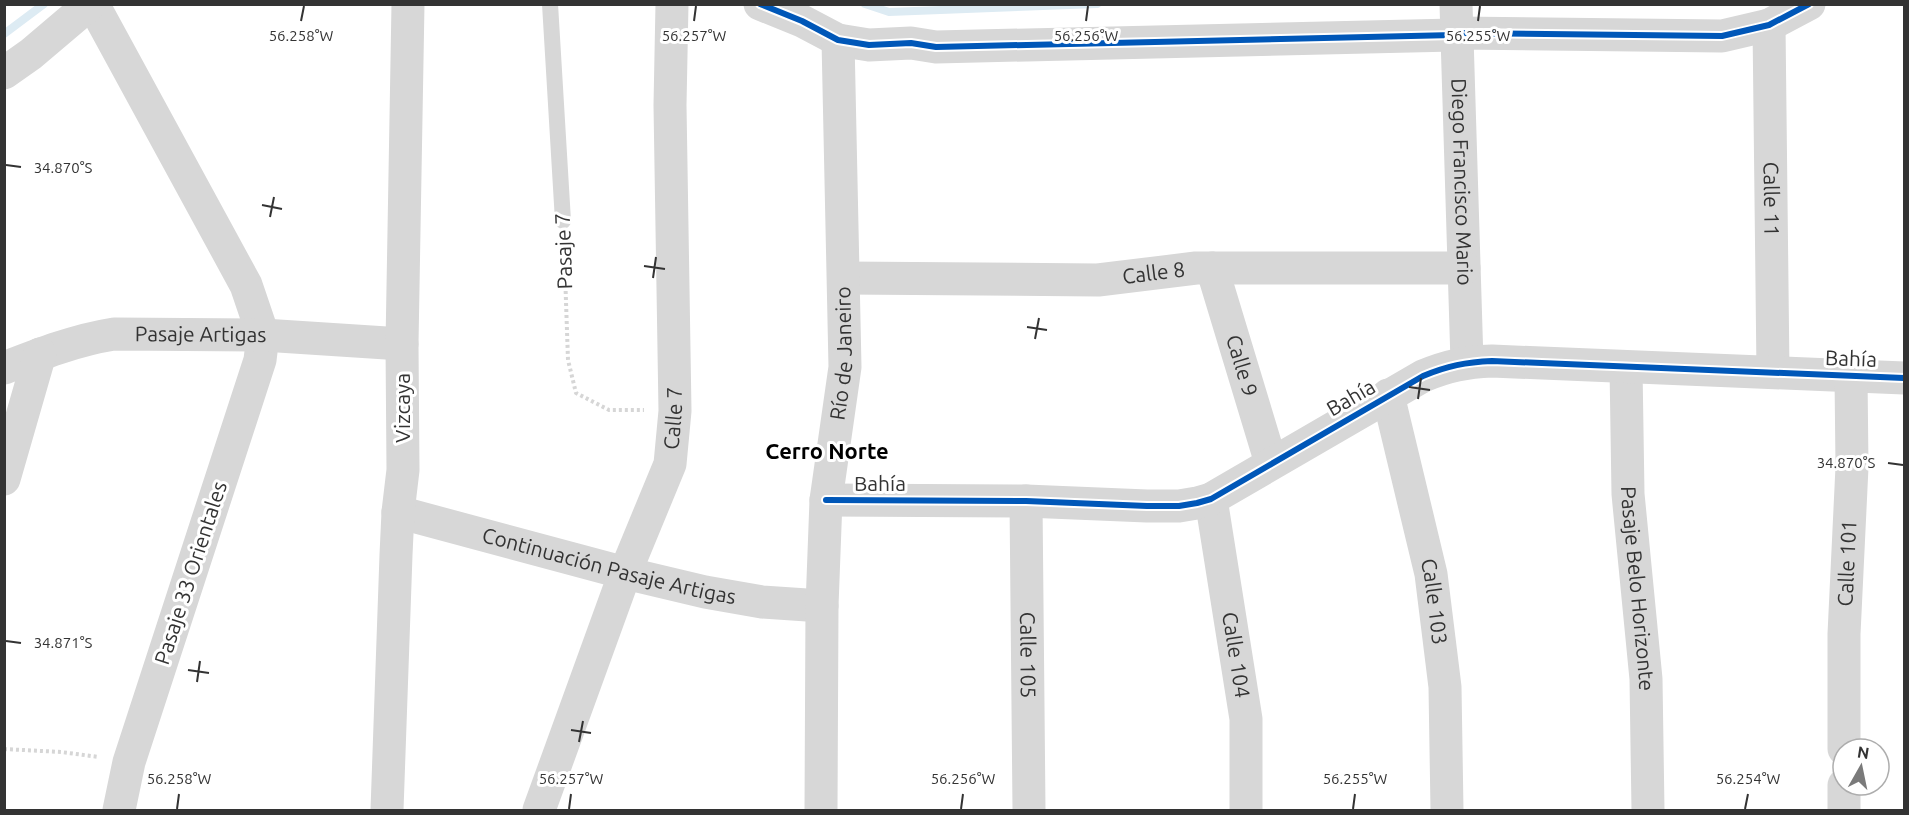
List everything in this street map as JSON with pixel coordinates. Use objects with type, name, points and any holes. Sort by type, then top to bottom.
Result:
[{"type":"street","points":[[4,73],[31,54],[91,4],[246,285],[263,335]]},
{"type":"street","name":"Vizcaya","points":[[387,810],[398,512],[403,470],[402,344],[408,4]]},
{"type":"street","name":"Calle 7","points":[[539,810],[625,573],[670,464],[675,411],[670,105],[672,4]]},
{"type":"street","points":[[760,4],[802,21],[838,40],[869,45],[911,43],[936,47],[1454,35],[1457,19],[1722,36],[1769,26],[1809,4]]},
{"type":"street","name":"Diego Francisco Mario","points":[[1457,19],[1467,362]]},
{"type":"street","name":"Calle 11","points":[[1769,26],[1773,372]]},
{"type":"street","name":"Río de Janeiro","points":[[821,810],[822,606],[826,500],[845,367],[838,40]]},
{"type":"street","name":"Calle 8","points":[[844,278],[1098,280],[1196,268],[1464,268]]},
{"type":"street","name":"Calle 9","points":[[1212,268],[1271,463]]},
{"type":"street","name":"Pasaje Artigas","points":[[4,368],[40,354],[92,338],[114,334],[263,335],[402,344]]},
{"type":"street","name":"Pasaje 33 Orientales","points":[[119,810],[129,762],[260,360],[263,335]]},
{"type":"street","points":[[4,479],[40,354]]},
{"type":"street","name":"Bahía","points":[[826,500],[1026,501],[1146,506],[1197,504],[1211,499],[1423,376],[1448,365],[1467,362],[1492,361],[1905,378]]},
{"type":"street","name":"Pasaje Belo Horizonte","points":[[1626,367],[1628,494],[1646,679],[1648,810]]},
{"type":"street","name":"Calle 101","points":[[1844,737],[1844,634],[1852,467],[1851,376]]},
{"type":"street","name":"Calle 103","points":[[1388,395],[1431,574],[1445,687],[1447,810]]},
{"type":"street","name":"Calle 104","points":[[1211,499],[1246,719],[1246,810]]},
{"type":"street","name":"Calle 105","points":[[1026,501],[1029,810]]},
{"type":"street","name":"Continuación Pasaje Artigas","points":[[398,512],[705,592],[751,600],[822,606]]},
{"type":"lane","name":"Pasaje 7","points":[[550,4],[563,221]]},
{"type":"path","points":[[4,749],[61,752],[129,762]]},
{"type":"waterway","points":[[4,34],[44,4]]},
{"type":"waterway","points":[[865,4],[889,12],[1097,4]]},
{"type":"cycle path","points":[[760,4],[802,21],[838,40],[869,45],[911,43],[936,47],[1454,35],[1457,33],[1722,36],[1769,25],[1809,4]]},
{"type":"cycle path","points":[[826,500],[1026,501],[1147,506],[1179,506],[1197,503],[1211,499],[1423,376],[1474,362],[1904,378]]},
{"type":"district","name":"Cerro Norte","points":[[827,451]]}]
